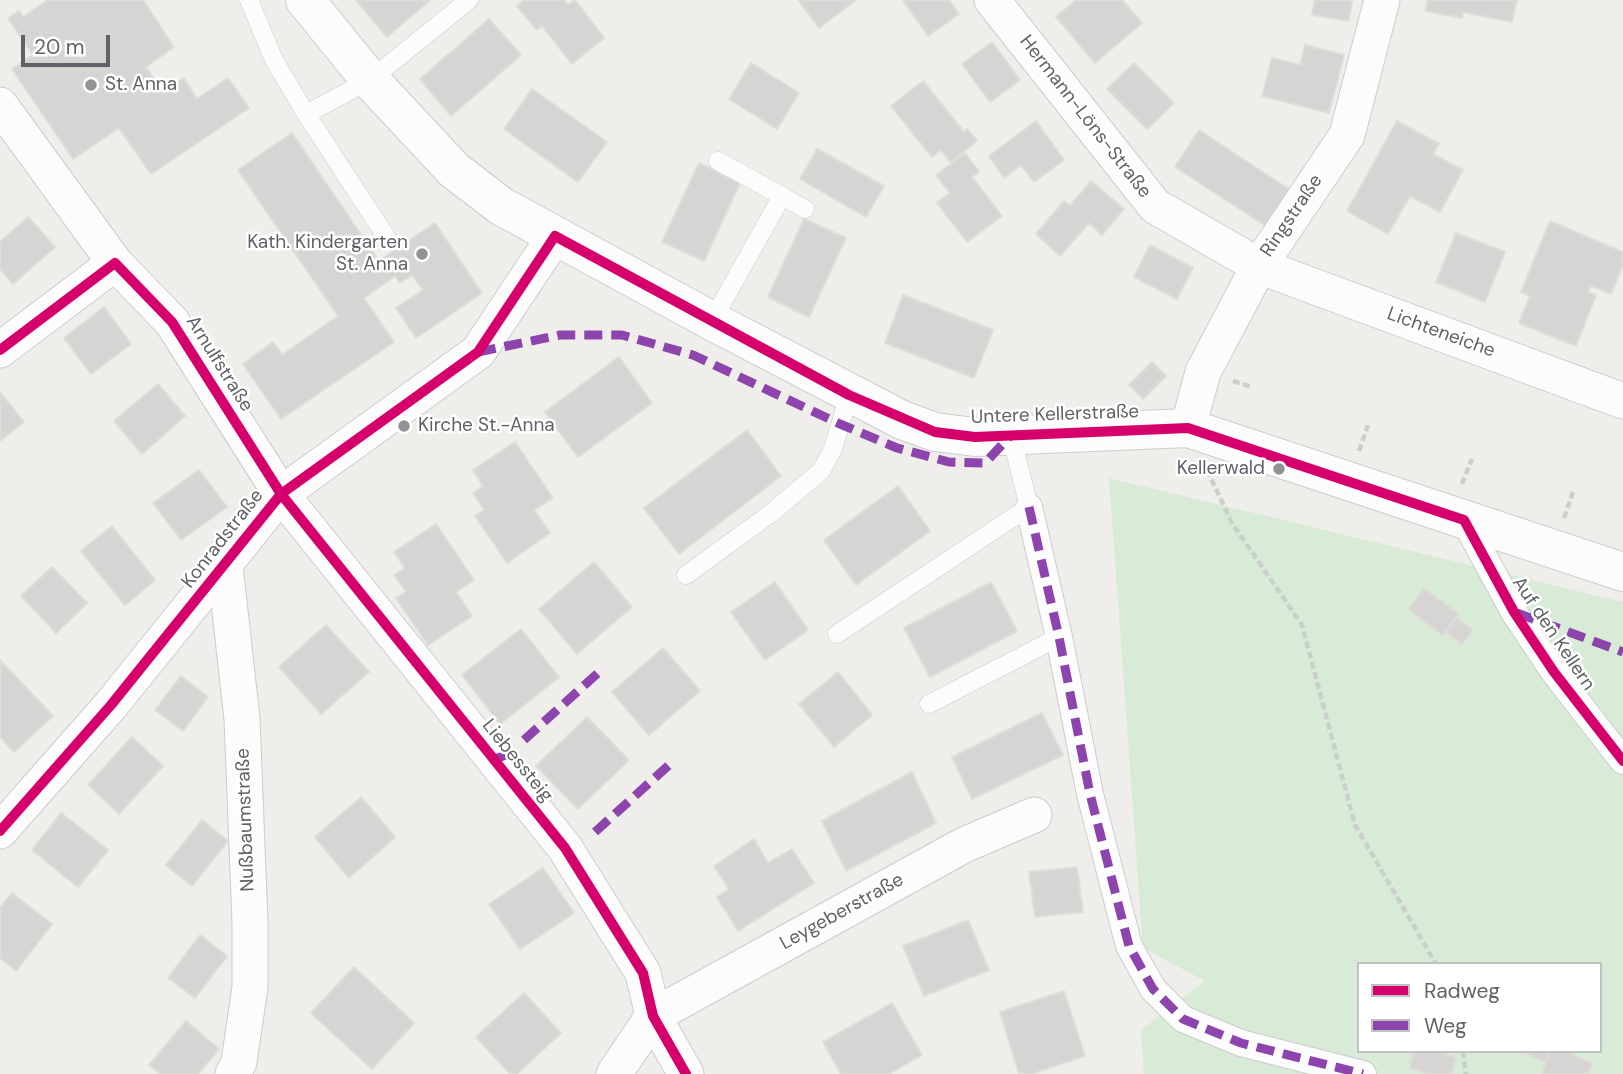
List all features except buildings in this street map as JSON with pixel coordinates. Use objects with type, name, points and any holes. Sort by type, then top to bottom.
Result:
[{"type":"street","name":"Untere Kellerstraße","points":[[305,0],[370,80],[454,170],[501,206],[712,321],[902,420],[935,432],[975,437],[1188,428],[1623,572]]},
{"type":"street","name":"Hermann-Löns-Straße","points":[[992,0],[1155,206],[1259,265]]},
{"type":"street","name":"Ringstraße","points":[[1188,428],[1203,372],[1259,265],[1347,135],[1382,0]]},
{"type":"street","name":"Arnulfstraße","points":[[0,105],[115,263],[172,322],[281,494]]},
{"type":"street","name":"Konradstraße","points":[[0,831],[111,705],[281,494],[478,352],[555,236]]},
{"type":"street","points":[[0,350],[115,263]]},
{"type":"street","name":"Lichteneiche","points":[[1259,265],[1623,401]]},
{"type":"street","name":"Liebessteig","points":[[281,494],[565,848],[643,973],[653,1016],[686,1074]]},
{"type":"street","points":[[1029,507],[1059,637],[1090,794],[1129,946],[1153,989],[1183,1019],[1241,1043],[1363,1074]]},
{"type":"street","name":"Auf den Kellern","points":[[1464,520],[1520,622],[1554,672],[1623,761]]},
{"type":"street","name":"Nußbaumstraße","points":[[225,566],[242,719],[250,923],[250,987],[239,1062],[233,1074]]},
{"type":"street","name":"Leygeberstraße","points":[[653,1016],[964,845],[1034,815]]},
{"type":"street","points":[[614,1074],[653,1016]]},
{"type":"lane","points":[[249,0],[274,60],[387,238]]},
{"type":"lane","points":[[306,114],[370,80],[469,0]]},
{"type":"lane","points":[[718,161],[805,209]]},
{"type":"lane","points":[[712,321],[782,196]]},
{"type":"lane","points":[[687,575],[770,514],[821,471],[833,449],[849,394]]},
{"type":"lane","name":"Untere Kellerstraße","points":[[1011,435],[1029,507]]},
{"type":"lane","points":[[837,635],[1029,507]]},
{"type":"lane","points":[[929,704],[1059,637]]},
{"type":"path","points":[[1188,428],[1232,523],[1302,625],[1355,825],[1435,962]]},
{"type":"path","points":[[1463,1053],[1466,1074]]},
{"type":"green space","points":[[1109,478],[1623,602],[1623,1074],[1144,1074],[1141,1030],[1205,981],[1143,948]]},
{"type":"marked path","points":[[478,352],[560,335],[622,335],[693,355],[897,448],[949,462],[985,463],[1011,435]]},
{"type":"marked path","points":[[1029,507],[1059,637],[1090,794],[1129,946],[1153,989],[1183,1019],[1241,1043],[1363,1074]]},
{"type":"marked path","points":[[1517,613],[1623,652]]},
{"type":"marked path","points":[[524,740],[599,672]]},
{"type":"marked path","points":[[492,760],[509,754]]},
{"type":"marked path","points":[[595,832],[669,765]]},
{"type":"cycle path","points":[[0,831],[111,705],[281,494],[478,352],[555,236],[849,395],[935,432],[975,437],[1188,428],[1464,520],[1514,612],[1554,672],[1623,761]]},
{"type":"cycle path","points":[[0,350],[115,263],[172,322],[281,494],[565,848],[643,973],[653,1016],[686,1074]]},
{"type":"place","name":"St. Anna","points":[[91,85]]},
{"type":"place","name":"Kath. Kindergarten St. Anna","points":[[422,254]]},
{"type":"place","name":"Kirche St.-Anna","points":[[404,426]]},
{"type":"place","name":"Kellerwald","points":[[1279,469]]}]
